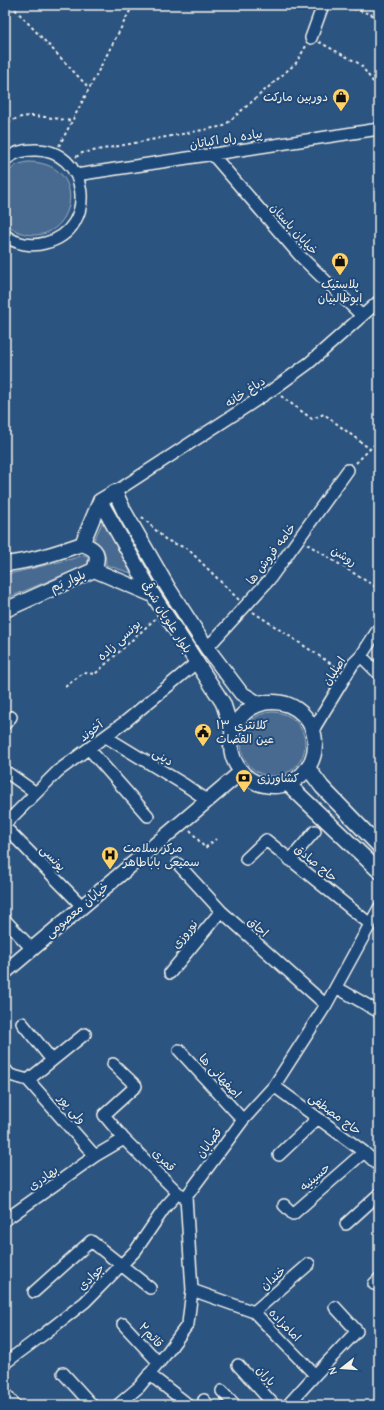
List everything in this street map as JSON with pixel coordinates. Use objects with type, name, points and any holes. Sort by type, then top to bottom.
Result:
[{"type":"main road","points":[[82,544],[100,501],[115,492]]},
{"type":"main road","name":"بلوار علویان شرقی","points":[[115,492],[124,511],[167,586],[207,648],[241,693],[259,704]]},
{"type":"main road","name":"بلوار علویان شرقی","points":[[100,501],[153,595],[223,704],[233,733]]},
{"type":"main road","points":[[5,564],[23,562],[48,556],[82,544],[93,548],[95,551],[97,560],[94,570]]},
{"type":"main road","name":"بلوار بَم","points":[[5,610],[94,570],[153,595]]},
{"type":"main road","points":[[272,702],[285,704],[297,709],[306,718],[313,730],[315,743],[314,756],[308,768],[299,778],[288,784],[275,786],[262,785],[250,779],[241,772],[234,759],[231,746],[233,733],[238,721],[247,711],[259,704],[272,702]]},
{"type":"main road","points":[[308,768],[322,787],[379,846]]},
{"type":"main road","name":"خیابان معصومی","points":[[5,972],[241,772]]},
{"type":"main road","points":[[288,784],[379,871]]},
{"type":"main road","points":[[5,1395],[13,1405]]},
{"type":"street","points":[[311,38],[324,5]]},
{"type":"street","name":"پیاده راه اکباتان","points":[[76,174],[379,129]]},
{"type":"street","points":[[5,160],[9,156],[24,150],[40,149],[55,154],[67,162],[76,174],[82,190],[81,206],[76,220],[66,233],[53,242],[38,245],[22,244],[5,235]]},
{"type":"street","name":"خیابان باستان","points":[[212,154],[301,257],[358,312],[361,317]]},
{"type":"street","name":"دباغ خانه","points":[[115,492],[272,390],[309,363],[379,301]]},
{"type":"street","name":"خامه فروش ها","points":[[207,648],[269,580],[348,470]]},
{"type":"street","name":"اصلیان","points":[[313,730],[353,664],[361,656],[379,628]]},
{"type":"street","points":[[361,656],[379,674]]},
{"type":"street","name":"آخوند","points":[[5,824],[58,771],[106,737],[196,663]]},
{"type":"street","name":"دینی","points":[[106,737],[207,800]]},
{"type":"street","points":[[90,748],[148,816]]},
{"type":"street","points":[[5,771],[36,793]]},
{"type":"street","name":"یونسی","points":[[5,827],[82,906]]},
{"type":"street","points":[[290,860],[315,831]]},
{"type":"street","name":"حاج صادق","points":[[246,859],[266,840],[370,924]]},
{"type":"street","name":"اجاق","points":[[178,864],[221,911],[326,1005]]},
{"type":"street","name":"قصابان","points":[[182,1195],[243,1120],[274,1086],[326,1005],[379,908]]},
{"type":"street","name":"نوروزی","points":[[170,973],[221,911]]},
{"type":"street","points":[[5,920],[32,949]]},
{"type":"street","points":[[336,987],[379,1012]]},
{"type":"street","points":[[22,1023],[52,1060]]},
{"type":"street","points":[[5,1069],[10,1075],[28,1080],[85,1034]]},
{"type":"street","name":"اصفهانی ها","points":[[179,1050],[243,1120]]},
{"type":"street","name":"قمری","points":[[113,1064],[136,1086],[104,1115],[124,1139],[182,1195]]},
{"type":"street","name":"ولی پور","points":[[28,1080],[95,1156]]},
{"type":"street","name":"حاج مصطفی","points":[[274,1086],[364,1152],[379,1166]]},
{"type":"street","points":[[279,1155],[318,1118]]},
{"type":"street","name":"بهادری","points":[[5,1220],[95,1156],[124,1139]]},
{"type":"street","name":"حسینیه","points":[[284,1205],[293,1214],[364,1152]]},
{"type":"street","points":[[346,1224],[379,1194]]},
{"type":"street","points":[[118,1405],[131,1401],[139,1387],[188,1324],[192,1290],[182,1195]]},
{"type":"street","name":"جوادی","points":[[5,1363],[85,1302],[136,1250],[166,1206],[182,1195]]},
{"type":"street","points":[[34,1292],[91,1241],[150,1288]]},
{"type":"street","name":"خندان","points":[[254,1312],[309,1264]]},
{"type":"street","name":"امامزاده","points":[[192,1290],[254,1312],[315,1375]]},
{"type":"street","points":[[288,1405],[357,1331],[335,1307]]},
{"type":"street","name":"قائم۲","points":[[123,1324],[159,1363]]},
{"type":"street","name":"باران","points":[[238,1365],[274,1405]]},
{"type":"street","points":[[63,1372],[92,1405]]},
{"type":"street","points":[[149,1374],[185,1402]]},
{"type":"street","points":[[222,1391],[235,1405]]},
{"type":"path","points":[[11,5],[90,88]]},
{"type":"path","points":[[55,154],[133,5]]},
{"type":"path","points":[[342,5],[379,17]]},
{"type":"path","points":[[67,162],[82,153],[224,126],[296,63],[311,38],[360,64],[379,90]]},
{"type":"path","points":[[5,128],[11,121],[21,116],[72,121]]},
{"type":"path","points":[[272,390],[312,419],[324,414],[370,449]]},
{"type":"path","points":[[348,470],[379,440]]},
{"type":"path","name":"روشن","points":[[299,539],[379,589]]},
{"type":"path","points":[[166,540],[188,549],[245,607],[347,674]]},
{"type":"path","name":"یونسی زاده","points":[[65,687],[83,673],[95,674],[163,611]]},
{"type":"path","points":[[183,822],[206,848],[216,839]]},
{"type":"path","points":[[158,841],[178,864]]},
{"type":"shaded area","points":[[27,162],[48,165],[61,174],[68,187],[70,202],[65,216],[56,227],[42,234],[25,234],[16,231],[5,221],[5,175],[16,165]]},
{"type":"shaded area","points":[[103,521],[131,573],[106,565],[104,550],[94,540]]},
{"type":"shaded area","points":[[83,555],[87,556],[87,565],[5,599],[5,575]]},
{"type":"shaded area","points":[[273,712],[285,714],[296,721],[303,732],[305,744],[303,756],[296,767],[285,774],[273,776],[261,774],[250,767],[243,756],[241,744],[243,732],[250,721],[261,714]]},
{"type":"place","name":"دوربین مارکت","points":[[341,112]]},
{"type":"place","name":"پلاستیک ابوطالبیان","points":[[340,276]]},
{"type":"place","name":"کلانتری ۱۳ عین القضات","points":[[203,747]]},
{"type":"place","name":"کشاورزی","points":[[244,793]]},
{"type":"place","name":"مرکز سلامت سمیعی باباطاهر","points":[[110,870]]}]
